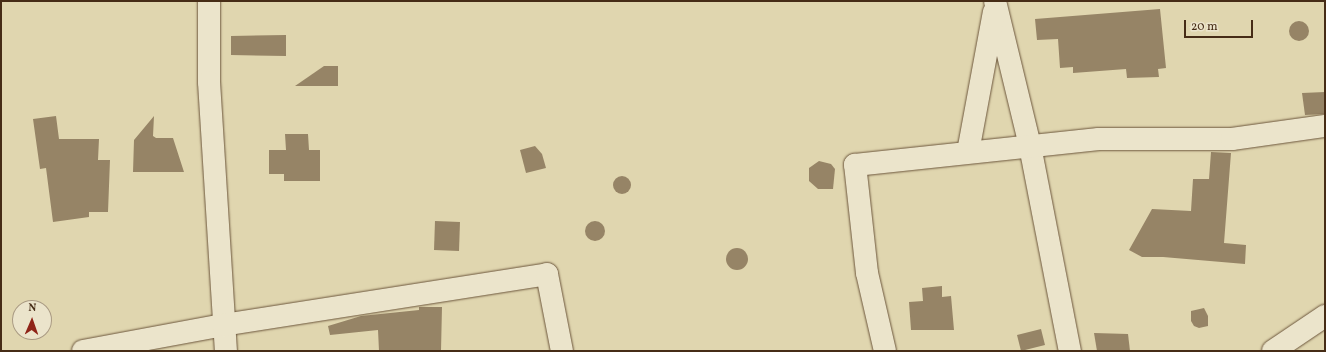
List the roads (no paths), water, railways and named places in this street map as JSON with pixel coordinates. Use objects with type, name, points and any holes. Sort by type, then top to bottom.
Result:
[{"type":"street","points":[[209,1],[209,82],[226,351]]},
{"type":"street","points":[[995,3],[1030,146],[1070,351]]},
{"type":"street","points":[[968,152],[995,3]]},
{"type":"street","points":[[885,351],[867,272],[856,165],[1099,139],[1232,139],[1325,126]]},
{"type":"street","points":[[83,351],[224,325],[547,274],[562,351]]},
{"type":"street","points":[[1273,351],[1325,316]]}]
